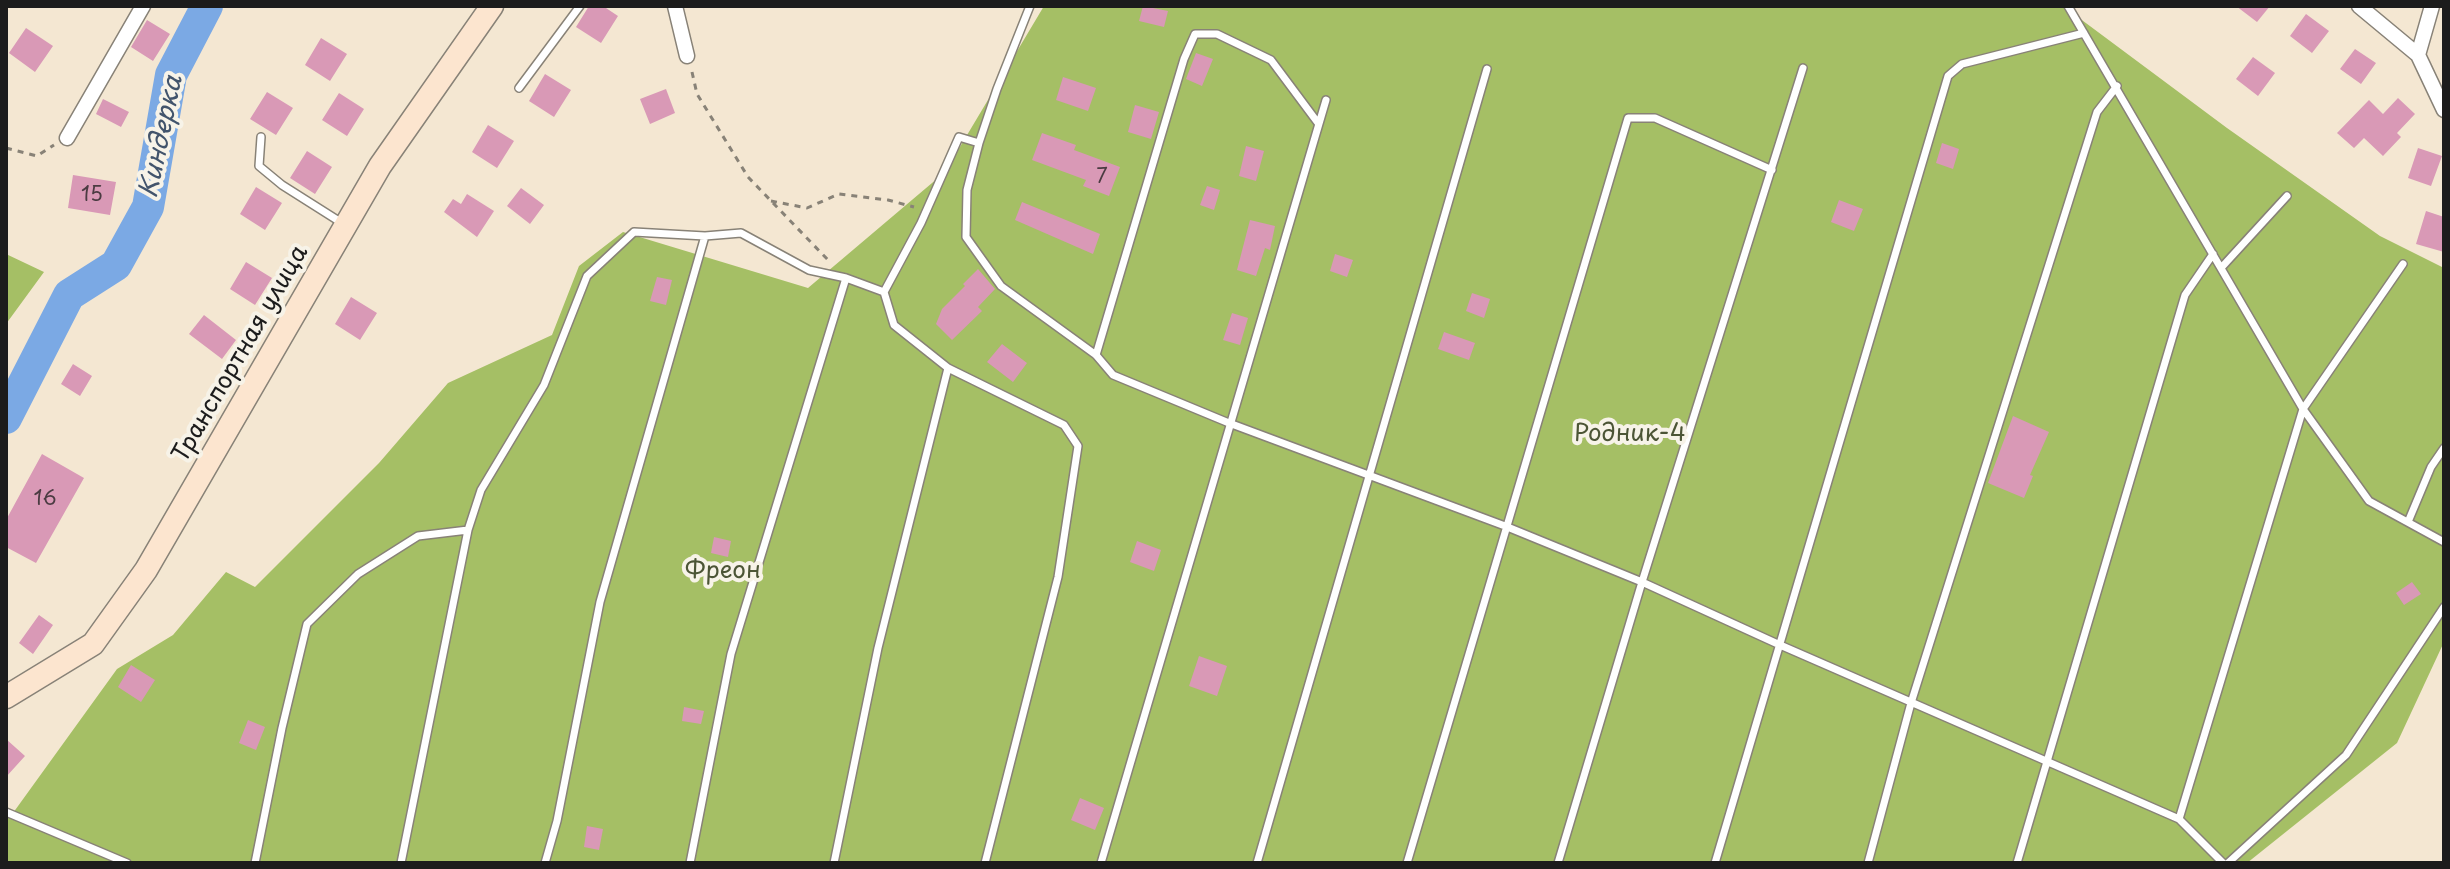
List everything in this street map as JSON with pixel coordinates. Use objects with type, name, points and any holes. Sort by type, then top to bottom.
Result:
[{"type":"street","points":[[67,138],[143,6]]},
{"type":"street","name":"Транспортная улица","points":[[6,697],[93,644],[146,570],[380,166],[492,6]]},
{"type":"street","points":[[675,6],[687,56]]},
{"type":"street","points":[[2359,6],[2418,55],[2444,110]]},
{"type":"street","points":[[2418,55],[2432,6]]},
{"type":"lane","points":[[519,88],[580,6]]},
{"type":"lane","points":[[1030,6],[979,143],[967,190],[966,237],[1001,286],[1096,355],[1113,375],[1229,423],[1505,526],[1642,582],[2179,819],[2225,863],[2346,755],[2444,607]]},
{"type":"lane","points":[[2068,6],[2303,409],[2369,501],[2444,542]]},
{"type":"lane","points":[[1715,863],[1948,76],[1962,64],[2084,33]]},
{"type":"lane","points":[[1096,355],[1184,59],[1195,34],[1217,34],[1271,60],[1318,123]]},
{"type":"lane","points":[[1558,863],[1642,582],[1803,68]]},
{"type":"lane","points":[[1257,863],[1487,69]]},
{"type":"lane","points":[[1868,863],[1911,703],[2097,112],[2117,86]]},
{"type":"lane","points":[[1101,863],[1326,100]]},
{"type":"lane","points":[[1407,863],[1628,118],[1655,118],[1772,170]]},
{"type":"lane","points":[[261,137],[259,166],[282,185],[346,225]]},
{"type":"lane","points":[[979,143],[959,137],[926,211],[884,292],[894,325],[948,368],[1064,425],[1078,446],[1058,577],[985,863]]},
{"type":"lane","points":[[2221,268],[2287,196]]},
{"type":"lane","points":[[401,863],[468,530],[481,490],[544,385],[587,276],[634,232],[705,236],[741,233],[809,270],[846,278],[884,292]]},
{"type":"lane","points":[[545,863],[557,821],[600,602],[705,236]]},
{"type":"lane","points":[[2017,863],[2185,295],[2213,254]]},
{"type":"lane","points":[[2179,819],[2303,409],[2403,264]]},
{"type":"lane","points":[[690,863],[731,654],[846,278]]},
{"type":"lane","points":[[834,863],[878,648],[948,368]]},
{"type":"lane","points":[[2408,522],[2431,467],[2444,448]]},
{"type":"lane","points":[[255,863],[307,624],[358,574],[418,536],[468,530]]},
{"type":"lane","points":[[6,812],[127,863]]},
{"type":"path","points":[[687,56],[697,94],[748,177],[846,278]]},
{"type":"path","points":[[6,148],[37,156],[67,138]]},
{"type":"path","points":[[771,201],[807,208],[839,194],[888,200],[926,211]]},
{"type":"green space","name":"Родник-4","points":[[1044,6],[2063,6],[2227,128],[2380,236],[2444,268],[2444,642],[2397,743],[2247,863],[6,863],[6,813],[13,813],[117,669],[173,635],[226,572],[255,587],[379,463],[448,383],[552,335],[579,266],[623,232],[808,288],[945,172]]},
{"type":"green space","points":[[6,254],[44,272],[6,324]]},
{"type":"building","points":[[589,6],[603,6],[618,16],[601,43],[576,27]]},
{"type":"building","points":[[1143,6],[1168,11],[1164,27],[1139,21]]},
{"type":"building","points":[[2236,6],[2270,6],[2257,22]]},
{"type":"building","points":[[2306,14],[2329,31],[2312,53],[2290,36]]},
{"type":"building","points":[[147,20],[170,34],[153,61],[131,47]]},
{"type":"building","points":[[26,28],[53,46],[35,72],[9,53]]},
{"type":"building","points":[[321,38],[347,54],[330,81],[305,65]]},
{"type":"building","points":[[2355,49],[2376,63],[2361,84],[2340,69]]},
{"type":"building","points":[[1196,53],[1213,59],[1202,86],[1186,79]]},
{"type":"building","points":[[2253,57],[2275,73],[2258,96],[2236,79]]},
{"type":"building","points":[[545,74],[571,90],[554,117],[529,101]]},
{"type":"building","points":[[1063,77],[1096,88],[1088,111],[1056,100]]},
{"type":"building","points":[[666,89],[675,113],[650,124],[640,99]]},
{"type":"building","points":[[267,92],[293,108],[276,135],[250,119]]},
{"type":"building","points":[[339,93],[364,109],[347,136],[322,120]]},
{"type":"building","points":[[2398,98],[2415,114],[2397,133],[2401,137],[2383,156],[2364,138],[2354,148],[2337,133],[2369,100],[2383,114]]},
{"type":"building","points":[[103,99],[129,112],[121,127],[96,114]]},
{"type":"building","points":[[1135,105],[1159,112],[1151,139],[1128,132]]},
{"type":"building","points":[[488,125],[514,141],[497,168],[472,152]]},
{"type":"building","points":[[1042,133],[1076,145],[1074,150],[1120,167],[1109,196],[1083,186],[1086,180],[1032,160]]},
{"type":"building","points":[[1942,143],[1959,149],[1953,169],[1936,163]]},
{"type":"building","points":[[1246,146],[1264,151],[1256,181],[1239,176]]},
{"type":"building","points":[[2418,148],[2442,156],[2431,186],[2408,178]]},
{"type":"building","points":[[307,151],[332,167],[315,194],[290,178]]},
{"type":"building","points":[[73,175],[116,182],[110,215],[68,208]]},
{"type":"building","points":[[1207,186],[1220,190],[1214,210],[1200,205]]},
{"type":"building","points":[[256,187],[282,203],[265,230],[240,214]]},
{"type":"building","points":[[521,188],[544,205],[530,224],[507,206]]},
{"type":"building","points":[[467,194],[494,211],[477,237],[444,212],[453,199],[461,204]]},
{"type":"building","points":[[1839,200],[1863,209],[1854,231],[1831,222]]},
{"type":"building","points":[[1022,202],[1100,234],[1093,254],[1015,220]]},
{"type":"building","points":[[2426,211],[2444,217],[2444,252],[2416,244]]},
{"type":"building","points":[[1250,220],[1275,226],[1270,250],[1265,248],[1256,276],[1237,270]]},
{"type":"building","points":[[1335,254],[1353,260],[1347,277],[1330,271]]},
{"type":"building","points":[[246,262],[272,278],[255,305],[230,289]]},
{"type":"building","points":[[978,269],[995,289],[978,307],[982,311],[952,340],[936,324],[942,309]]},
{"type":"building","points":[[657,277],[672,280],[666,305],[650,301]]},
{"type":"building","points":[[1472,293],[1490,299],[1484,318],[1466,311]]},
{"type":"building","points":[[351,297],[377,313],[360,340],[335,324]]},
{"type":"building","points":[[1232,313],[1248,318],[1240,345],[1223,340]]},
{"type":"building","points":[[204,315],[236,340],[222,359],[189,334]]},
{"type":"building","points":[[1444,332],[1475,343],[1469,360],[1438,349]]},
{"type":"building","points":[[1002,344],[1027,363],[1013,382],[987,362]]},
{"type":"building","points":[[73,364],[92,376],[80,396],[61,384]]},
{"type":"building","points":[[2013,416],[2049,432],[2030,475],[2033,476],[2024,498],[1988,483]]},
{"type":"building","points":[[42,454],[84,478],[36,563],[6,547],[6,520]]},
{"type":"building","points":[[714,537],[731,541],[728,557],[711,553]]},
{"type":"building","points":[[1137,541],[1161,550],[1154,571],[1130,562]]},
{"type":"building","points":[[2412,582],[2421,594],[2404,605],[2396,593]]},
{"type":"building","points":[[39,615],[53,625],[33,654],[19,643]]},
{"type":"building","points":[[1199,656],[1227,666],[1217,696],[1189,686]]},
{"type":"building","points":[[131,665],[155,680],[141,702],[118,687]]},
{"type":"building","points":[[684,707],[704,711],[701,724],[682,721]]},
{"type":"building","points":[[248,720],[265,727],[256,750],[239,743]]},
{"type":"building","points":[[6,739],[25,756],[6,777]]},
{"type":"building","points":[[1080,798],[1104,808],[1095,830],[1071,820]]},
{"type":"building","points":[[587,826],[603,829],[599,850],[584,847]]},
{"type":"waterway","name":"Киндерка","points":[[6,418],[69,295],[116,265],[148,207],[171,75],[207,6]]},
{"type":"park label","name":"Фреон","points":[[723,571]]}]
